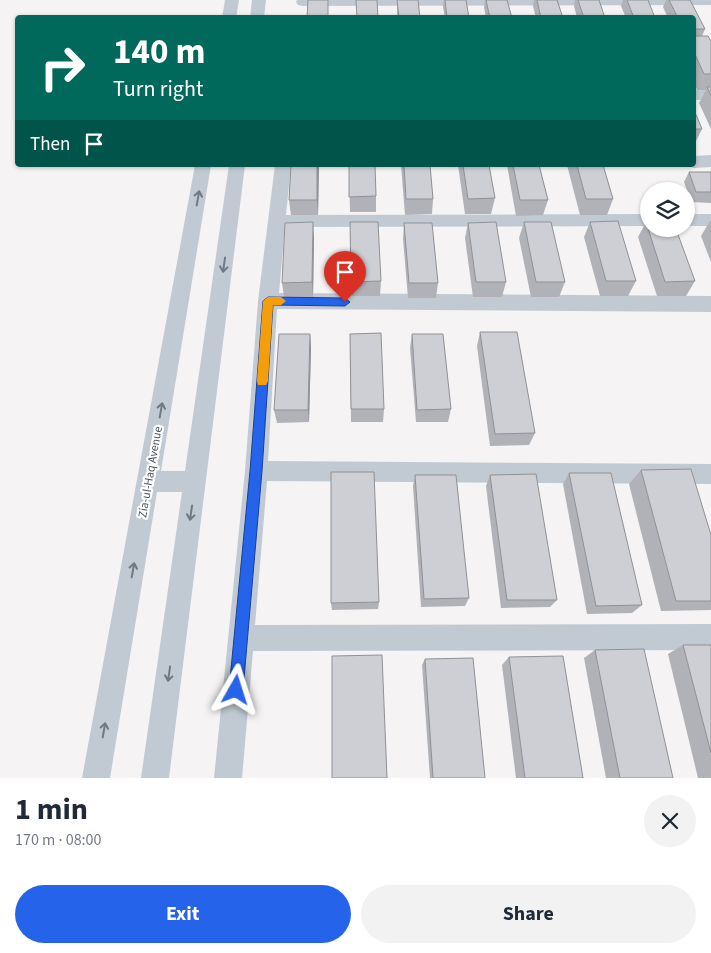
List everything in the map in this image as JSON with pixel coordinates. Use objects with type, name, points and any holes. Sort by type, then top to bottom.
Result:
[{"type":"street","points":[[230,15],[232,0]]},
{"type":"street","points":[[256,15],[259,0]]},
{"type":"street","points":[[301,15],[303,1],[711,1]]},
{"type":"street","points":[[696,95],[711,95]]},
{"type":"street","points":[[696,162],[711,161]]},
{"type":"street","name":"Zia-ul-Haq Avenue","points":[[96,778],[204,167]]},
{"type":"street","points":[[155,778],[237,167]]},
{"type":"street","points":[[228,778],[256,471],[268,301],[283,167]]},
{"type":"street","points":[[277,221],[640,220]]},
{"type":"street","points":[[695,220],[711,220]]},
{"type":"street","points":[[192,232],[228,231]]},
{"type":"street","points":[[268,301],[711,304]]},
{"type":"street","points":[[256,471],[711,474]]},
{"type":"street","points":[[148,482],[195,481]]},
{"type":"street","points":[[241,638],[711,636]]},
{"type":"building","points":[[308,0],[328,0],[328,15],[307,15]]},
{"type":"building","points":[[356,0],[377,0],[378,15],[357,15]]},
{"type":"building","points":[[397,0],[418,0],[420,15],[399,15]]},
{"type":"building","points":[[445,0],[466,0],[468,15],[447,15]]},
{"type":"building","points":[[486,0],[507,0],[511,15],[489,15]]},
{"type":"building","points":[[537,0],[557,0],[562,15],[540,15]]},
{"type":"building","points":[[578,0],[599,0],[604,15],[583,15]]},
{"type":"building","points":[[627,0],[648,0],[654,15],[633,15]]},
{"type":"building","points":[[669,0],[690,0],[705,29],[696,29],[696,15],[676,15]]},
{"type":"building","points":[[696,36],[708,36],[711,41],[711,74],[704,74],[696,56]]},
{"type":"building","points":[[707,87],[711,87],[711,95]]},
{"type":"building","points":[[696,115],[702,129],[696,129]]},
{"type":"building","points":[[291,167],[317,167],[317,200],[289,200]]},
{"type":"building","points":[[349,167],[375,167],[376,196],[349,197]]},
{"type":"building","points":[[404,167],[430,167],[433,199],[406,199]]},
{"type":"building","points":[[463,167],[489,167],[495,198],[468,199]]},
{"type":"building","points":[[513,167],[540,167],[548,200],[520,200]]},
{"type":"building","points":[[578,167],[604,167],[613,199],[586,199]]},
{"type":"building","points":[[689,172],[711,172],[711,192],[696,192],[695,182],[692,182]]},
{"type":"building","points":[[618,221],[636,281],[606,281],[590,222]]},
{"type":"building","points":[[313,222],[312,282],[282,283],[285,223]]},
{"type":"building","points":[[350,222],[378,222],[381,281],[351,282]]},
{"type":"building","points":[[496,222],[506,282],[476,282],[468,223]]},
{"type":"building","points":[[524,222],[551,222],[565,282],[536,282]]},
{"type":"building","points":[[404,223],[432,223],[438,283],[409,283]]},
{"type":"building","points":[[651,237],[679,237],[695,281],[665,282]]},
{"type":"building","points":[[480,332],[517,332],[535,433],[495,434]]},
{"type":"building","points":[[381,333],[384,409],[351,409],[350,334]]},
{"type":"building","points":[[279,334],[310,334],[308,410],[274,410]]},
{"type":"building","points":[[412,334],[443,334],[451,409],[417,410]]},
{"type":"building","points":[[691,469],[711,535],[711,601],[676,601],[641,470]]},
{"type":"building","points":[[331,472],[374,472],[379,602],[331,603]]},
{"type":"building","points":[[569,473],[611,473],[642,605],[596,606]]},
{"type":"building","points":[[536,474],[557,600],[507,600],[490,475]]},
{"type":"building","points":[[415,475],[456,475],[469,598],[424,599]]},
{"type":"building","points":[[683,645],[711,645],[711,753]]},
{"type":"building","points":[[644,649],[673,778],[620,778],[595,650]]},
{"type":"building","points":[[382,655],[387,778],[332,778],[332,656]]},
{"type":"building","points":[[563,656],[583,778],[525,778],[509,657]]},
{"type":"building","points":[[473,658],[485,778],[433,778],[425,659]]},
{"type":"slow traffic","points":[[262,381],[268,301],[281,301]]},
{"type":"route","points":[[236,690],[256,471],[268,301],[345,302]]}]
